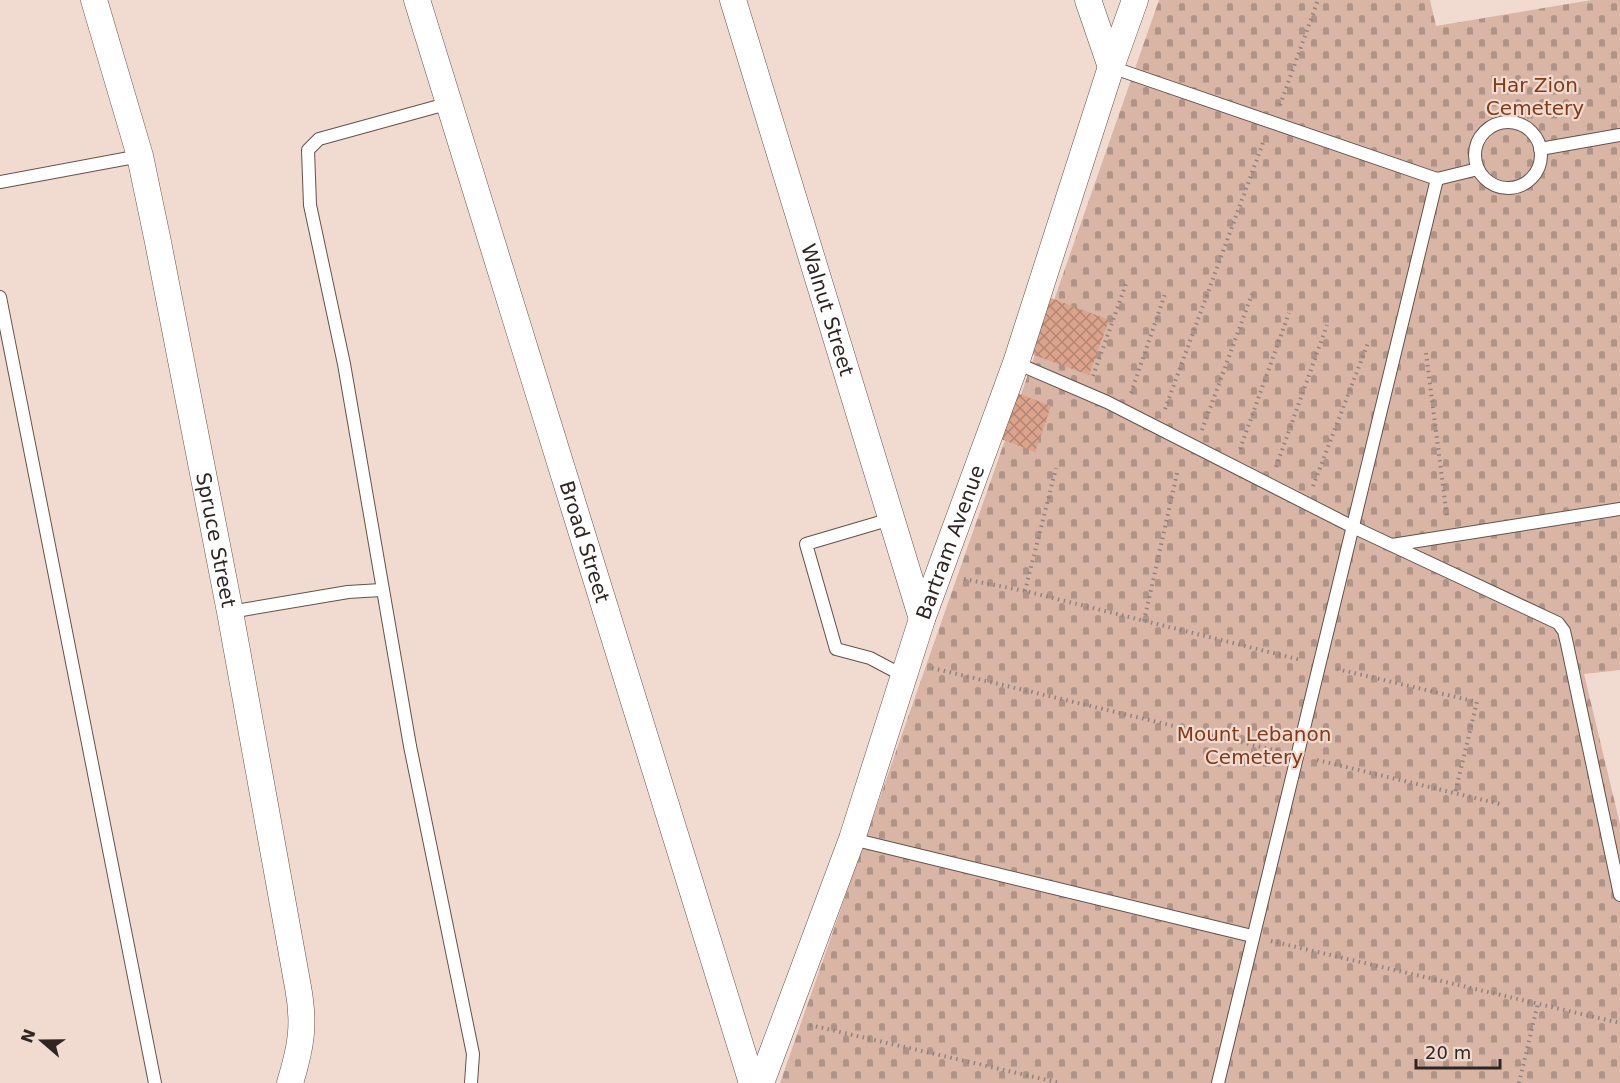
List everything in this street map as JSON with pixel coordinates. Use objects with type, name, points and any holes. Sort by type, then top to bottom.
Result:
[{"type":"street","name":"Spruce Street","points":[[94,0],[140,156],[230,612],[303,1016],[301,1049],[290,1083]]},
{"type":"street","name":"Broad Street","points":[[417,0],[752,1083]]},
{"type":"street","name":"Walnut Street","points":[[733,0],[922,619]]},
{"type":"street","points":[[1088,0],[1111,67]]},
{"type":"street","name":"Bartram Avenue","points":[[761,1083],[852,839],[922,619],[1016,363],[1111,67],[1136,0]]},
{"type":"lane","points":[[1111,67],[1437,179],[1478,169]]},
{"type":"lane","points":[[450,104],[319,139],[308,150],[310,205],[344,363],[381,590],[473,1054],[471,1083]]},
{"type":"lane","points":[[1513,122],[1525,127],[1536,138],[1540,149],[1537,170],[1520,186],[1506,188],[1492,184],[1478,169],[1475,154],[1479,138],[1498,123],[1513,122]]},
{"type":"lane","points":[[1540,149],[1620,135]]},
{"type":"lane","points":[[0,182],[140,156]]},
{"type":"lane","points":[[1218,1083],[1437,179]]},
{"type":"lane","points":[[0,297],[155,1083]]},
{"type":"lane","points":[[1016,363],[1125,411],[1353,527],[1549,618],[1564,631],[1620,895]]},
{"type":"lane","points":[[1392,545],[1620,509]]},
{"type":"lane","points":[[891,519],[806,544],[836,649],[870,658],[904,676]]},
{"type":"lane","points":[[230,612],[348,592],[381,590]]},
{"type":"lane","points":[[852,839],[1252,936]]},
{"type":"path","points":[[1158,428],[1318,0]]},
{"type":"path","points":[[1087,393],[1127,281]]},
{"type":"path","points":[[1125,411],[1166,291]]},
{"type":"path","points":[[1196,447],[1252,294]]},
{"type":"path","points":[[1234,466],[1288,313]]},
{"type":"path","points":[[1270,485],[1327,325]]},
{"type":"path","points":[[1306,504],[1368,343]]},
{"type":"path","points":[[1426,353],[1449,536]]},
{"type":"path","points":[[1025,591],[1056,468]]},
{"type":"path","points":[[1144,621],[1178,469]]},
{"type":"path","points":[[960,579],[1025,591],[1477,702],[1455,793]]},
{"type":"path","points":[[928,667],[1500,804]]},
{"type":"path","points":[[1252,936],[1620,1023]]},
{"type":"path","points":[[1519,1083],[1538,1003]]},
{"type":"path","points":[[804,1024],[1060,1083]]},
{"type":"green space","name":"Mount Lebanon Cemetery","points":[[1159,0],[1430,0],[1436,26],[1592,0],[1620,0],[1620,670],[1584,674],[1620,824],[1620,1083],[780,1083]]},
{"type":"building","points":[[1051,298],[1109,320],[1089,375],[1031,354]]},
{"type":"building","points":[[1017,393],[1051,406],[1035,452],[1001,439]]},
{"type":"park label","name":"Har Zion Cemetery","points":[[1535,96]]}]
